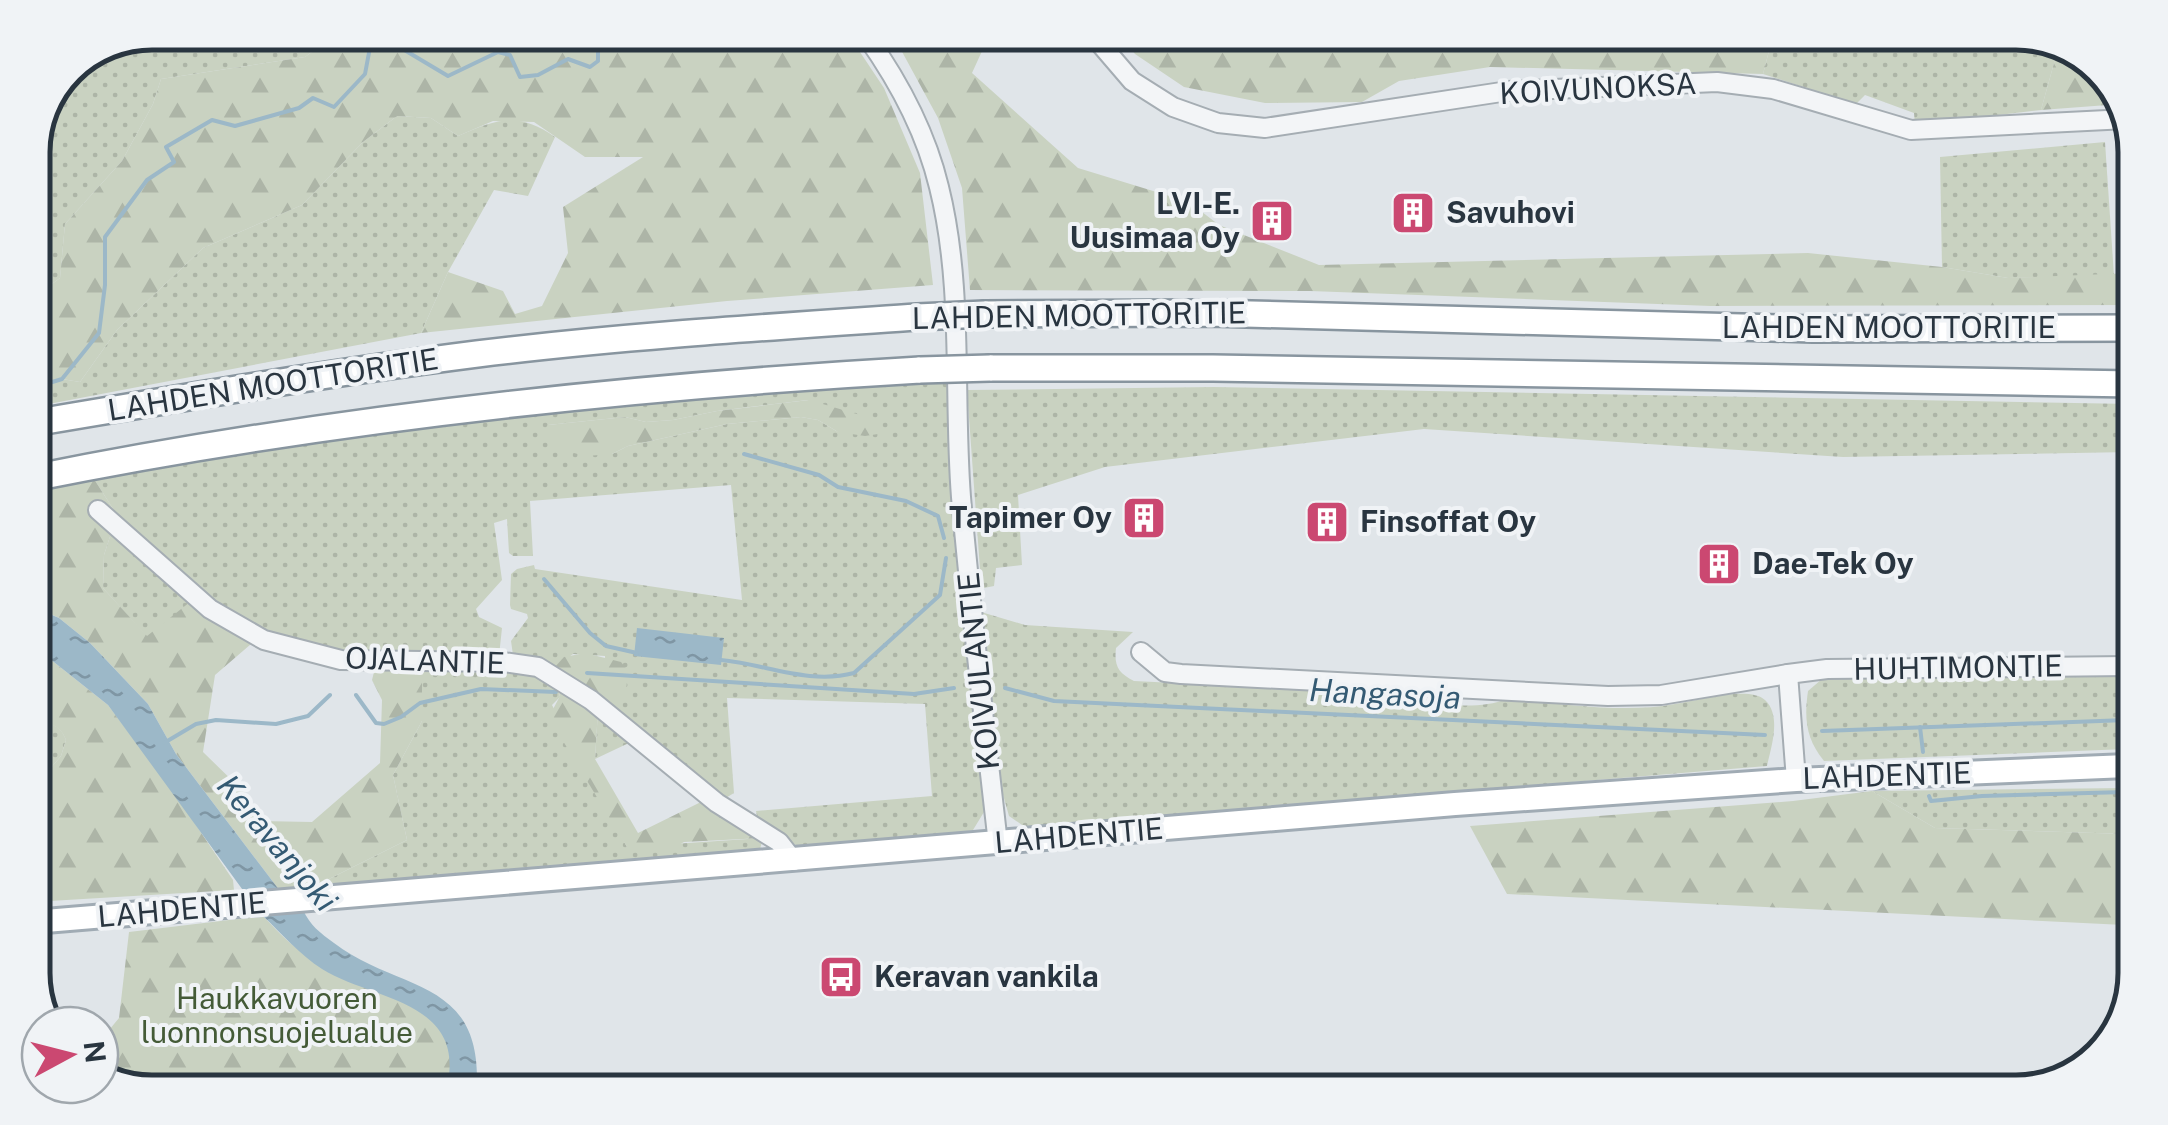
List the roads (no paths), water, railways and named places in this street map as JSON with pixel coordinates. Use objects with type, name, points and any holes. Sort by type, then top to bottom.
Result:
[{"type":"highway","name":"LAHDEN MOOTTORITIE","points":[[50,419],[279,381],[481,354],[722,331],[985,314],[1211,313],[1814,329],[2118,328]]},
{"type":"highway","name":"LAHDEN MOOTTORITIE","points":[[50,475],[287,433],[486,407],[728,381],[920,370],[1232,368],[2118,384]]},
{"type":"main road","name":"LAHDENTIE","points":[[50,921],[1436,806],[1796,780],[2118,766]]},
{"type":"street","name":"KOIVULANTIE","points":[[875,50],[914,117],[929,154],[942,206],[952,284],[962,511],[998,844]]},
{"type":"street","name":"KOIVUNOKSA","points":[[1105,50],[1132,81],[1173,107],[1218,123],[1264,128],[1508,90],[1716,82],[1773,89],[1911,130],[2113,120]]},
{"type":"street","name":"OJALANTIE","points":[[98,510],[210,609],[264,640],[341,660],[503,662],[538,667],[591,700],[717,803],[779,842],[794,861]]},
{"type":"street","name":"HUHTIMONTIE","points":[[1142,652],[1165,672],[1608,696],[1661,695],[1827,669],[2118,666]]},
{"type":"street","points":[[1788,674],[1796,780]]},
{"type":"water","points":[[50,614],[90,643],[148,704],[176,754],[280,891],[245,893],[108,705],[50,659]]},
{"type":"water","points":[[637,628],[724,638],[721,665],[634,656]]},
{"type":"water","points":[[303,910],[334,943],[450,1005],[464,1023],[474,1048],[476,1075],[448,1075],[449,1055],[442,1034],[428,1018],[322,969],[263,916]]},
{"type":"waterway","points":[[50,383],[62,379],[99,333],[105,237],[147,180],[174,162],[166,147],[212,120],[235,126],[299,108],[313,98],[334,107],[365,74],[370,50]]},
{"type":"waterway","points":[[404,50],[448,76],[498,52],[510,55],[520,77],[538,75],[568,59],[590,67],[598,61],[598,50]]},
{"type":"waterway","points":[[744,454],[819,475],[838,487],[906,501],[938,516],[944,538]]},
{"type":"waterway","points":[[721,660],[820,677],[854,673],[940,595],[946,558]]},
{"type":"waterway","points":[[544,579],[606,646],[637,653]]},
{"type":"waterway","name":"Hangasoja","points":[[587,673],[914,694],[954,688]]},
{"type":"waterway","name":"Hangasoja","points":[[1005,688],[1054,701],[1765,735]]},
{"type":"waterway","name":"Hangasoja","points":[[356,695],[376,723],[384,724],[420,703],[481,689],[556,692]]},
{"type":"waterway","name":"Hangasoja","points":[[164,743],[196,724],[216,720],[276,724],[308,716],[330,695]]},
{"type":"waterway","name":"Hangasoja","points":[[1822,731],[2118,720]]},
{"type":"waterway","points":[[1920,727],[1923,752]]},
{"type":"waterway","points":[[1929,796],[1931,801],[2118,792]]},
{"type":"place","name":"Savuhovi","points":[[1413,213]]},
{"type":"place","name":"LVI-E. Uusimaa Oy","points":[[1272,221]]},
{"type":"place","name":"Tapimer Oy","points":[[1144,518]]},
{"type":"place","name":"Finsoffat Oy","points":[[1327,522]]},
{"type":"place","name":"Dae-Tek Oy","points":[[1719,564]]},
{"type":"place","name":"Keravan vankila","points":[[841,977]]},
{"type":"water label","name":"Keravanjoki","points":[[277,843]]},
{"type":"park label","name":"Haukkavuoren luonnonsuojelualue","points":[[277,1016]]}]
